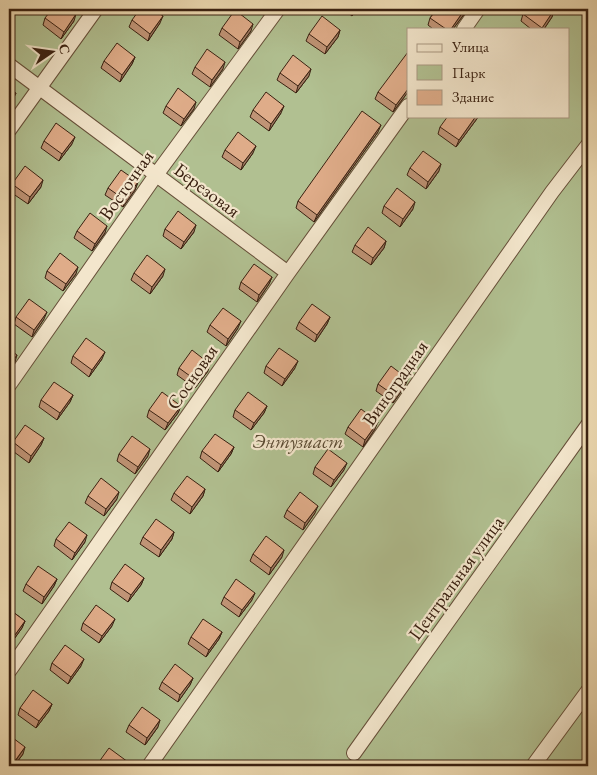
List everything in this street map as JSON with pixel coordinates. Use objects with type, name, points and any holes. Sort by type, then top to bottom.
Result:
[{"type":"street","points":[[9,130],[38,87],[96,9]]},
{"type":"street","name":"Восточная","points":[[9,385],[156,175],[278,9]]},
{"type":"street","points":[[465,28],[478,9]]},
{"type":"street","name":"Березовая","points":[[9,65],[288,274]]},
{"type":"street","name":"Сосновая","points":[[9,671],[407,107]]},
{"type":"street","name":"Виноградная","points":[[148,766],[552,192],[588,145]]},
{"type":"street","name":"Центральная улица","points":[[354,753],[588,425]]},
{"type":"street","points":[[533,766],[588,691]]},
{"type":"green space","name":"Энтузиаст","points":[[9,9],[588,9],[588,766],[9,766]]},
{"type":"building","points":[[52,9],[69,9],[76,14],[64,32],[45,18]]},
{"type":"building","points":[[140,9],[153,9],[163,16],[150,34],[132,20]]},
{"type":"building","points":[[437,9],[465,9],[452,28],[445,28],[430,18]]},
{"type":"building","points":[[527,9],[554,10],[542,28],[523,14]]},
{"type":"building","points":[[235,10],[253,24],[240,42],[222,28]]},
{"type":"building","points":[[322,16],[340,30],[327,47],[309,34]]},
{"type":"building","points":[[117,43],[135,57],[122,75],[104,61]]},
{"type":"building","points":[[207,49],[225,62],[212,80],[195,67]]},
{"type":"building","points":[[407,53],[407,90],[396,105],[378,92]]},
{"type":"building","points":[[293,55],[311,69],[298,86],[280,73]]},
{"type":"building","points":[[9,88],[16,93],[9,103]]},
{"type":"building","points":[[178,88],[196,102],[184,119],[166,106]]},
{"type":"building","points":[[266,92],[284,106],[271,124],[253,110]]},
{"type":"building","points":[[362,111],[381,125],[317,215],[298,201]]},
{"type":"building","points":[[447,118],[475,118],[459,140],[440,127]]},
{"type":"building","points":[[56,123],[75,137],[62,154],[44,141]]},
{"type":"building","points":[[238,132],[256,146],[243,163],[225,150]]},
{"type":"building","points":[[423,151],[441,164],[428,182],[410,168]]},
{"type":"building","points":[[25,166],[43,180],[30,197],[12,184]]},
{"type":"building","points":[[121,170],[138,182],[125,200],[108,188]]},
{"type":"building","points":[[397,188],[415,202],[403,219],[384,206]]},
{"type":"building","points":[[178,211],[196,225],[184,242],[165,229]]},
{"type":"building","points":[[90,213],[107,226],[95,244],[77,231]]},
{"type":"building","points":[[368,227],[386,241],[373,258],[355,245]]},
{"type":"building","points":[[60,253],[78,267],[66,284],[47,271]]},
{"type":"building","points":[[147,255],[165,269],[152,287],[134,273]]},
{"type":"building","points":[[254,264],[272,277],[259,295],[241,282]]},
{"type":"building","points":[[29,299],[47,312],[34,330],[16,317]]},
{"type":"building","points":[[312,304],[330,317],[317,335],[299,322]]},
{"type":"building","points":[[223,308],[241,321],[228,339],[210,325]]},
{"type":"building","points":[[86,338],[105,352],[92,370],[73,356]]},
{"type":"building","points":[[279,348],[298,361],[285,379],[266,366]]},
{"type":"building","points":[[9,349],[17,355],[9,366]]},
{"type":"building","points":[[192,350],[210,364],[197,381],[179,368]]},
{"type":"building","points":[[391,366],[408,379],[395,396],[378,384]]},
{"type":"building","points":[[54,382],[73,395],[60,413],[41,400]]},
{"type":"building","points":[[162,392],[181,406],[168,423],[149,410]]},
{"type":"building","points":[[248,392],[267,406],[254,423],[235,410]]},
{"type":"building","points":[[361,409],[378,422],[365,440],[348,427]]},
{"type":"building","points":[[25,425],[44,438],[31,456],[13,442]]},
{"type":"building","points":[[215,434],[234,447],[221,465],[202,451]]},
{"type":"building","points":[[132,436],[150,449],[138,467],[119,454]]},
{"type":"building","points":[[328,449],[347,463],[334,480],[315,467]]},
{"type":"building","points":[[187,476],[205,489],[192,507],[174,493]]},
{"type":"building","points":[[9,478],[13,481],[9,486]]},
{"type":"building","points":[[101,478],[119,492],[106,509],[88,496]]},
{"type":"building","points":[[300,492],[318,506],[305,523],[287,510]]},
{"type":"building","points":[[156,519],[174,532],[161,550],[143,537]]},
{"type":"building","points":[[69,522],[87,535],[75,553],[56,539]]},
{"type":"building","points":[[266,536],[284,550],[271,568],[253,554]]},
{"type":"building","points":[[125,564],[144,578],[131,595],[112,582]]},
{"type":"building","points":[[38,566],[57,579],[44,597],[26,584]]},
{"type":"building","points":[[236,579],[255,593],[242,610],[224,597]]},
{"type":"building","points":[[96,605],[115,619],[102,636],[83,623]]},
{"type":"building","points":[[9,609],[25,621],[12,639],[9,636]]},
{"type":"building","points":[[203,619],[222,632],[209,650],[191,637]]},
{"type":"building","points":[[65,645],[84,659],[71,677],[52,663]]},
{"type":"building","points":[[175,664],[193,678],[180,695],[162,682]]},
{"type":"building","points":[[33,690],[52,704],[39,721],[20,708]]},
{"type":"building","points":[[142,707],[160,720],[147,738],[129,725]]},
{"type":"building","points":[[9,735],[25,747],[12,765],[9,762]]},
{"type":"building","points":[[109,748],[128,762],[125,766],[96,766]]}]
